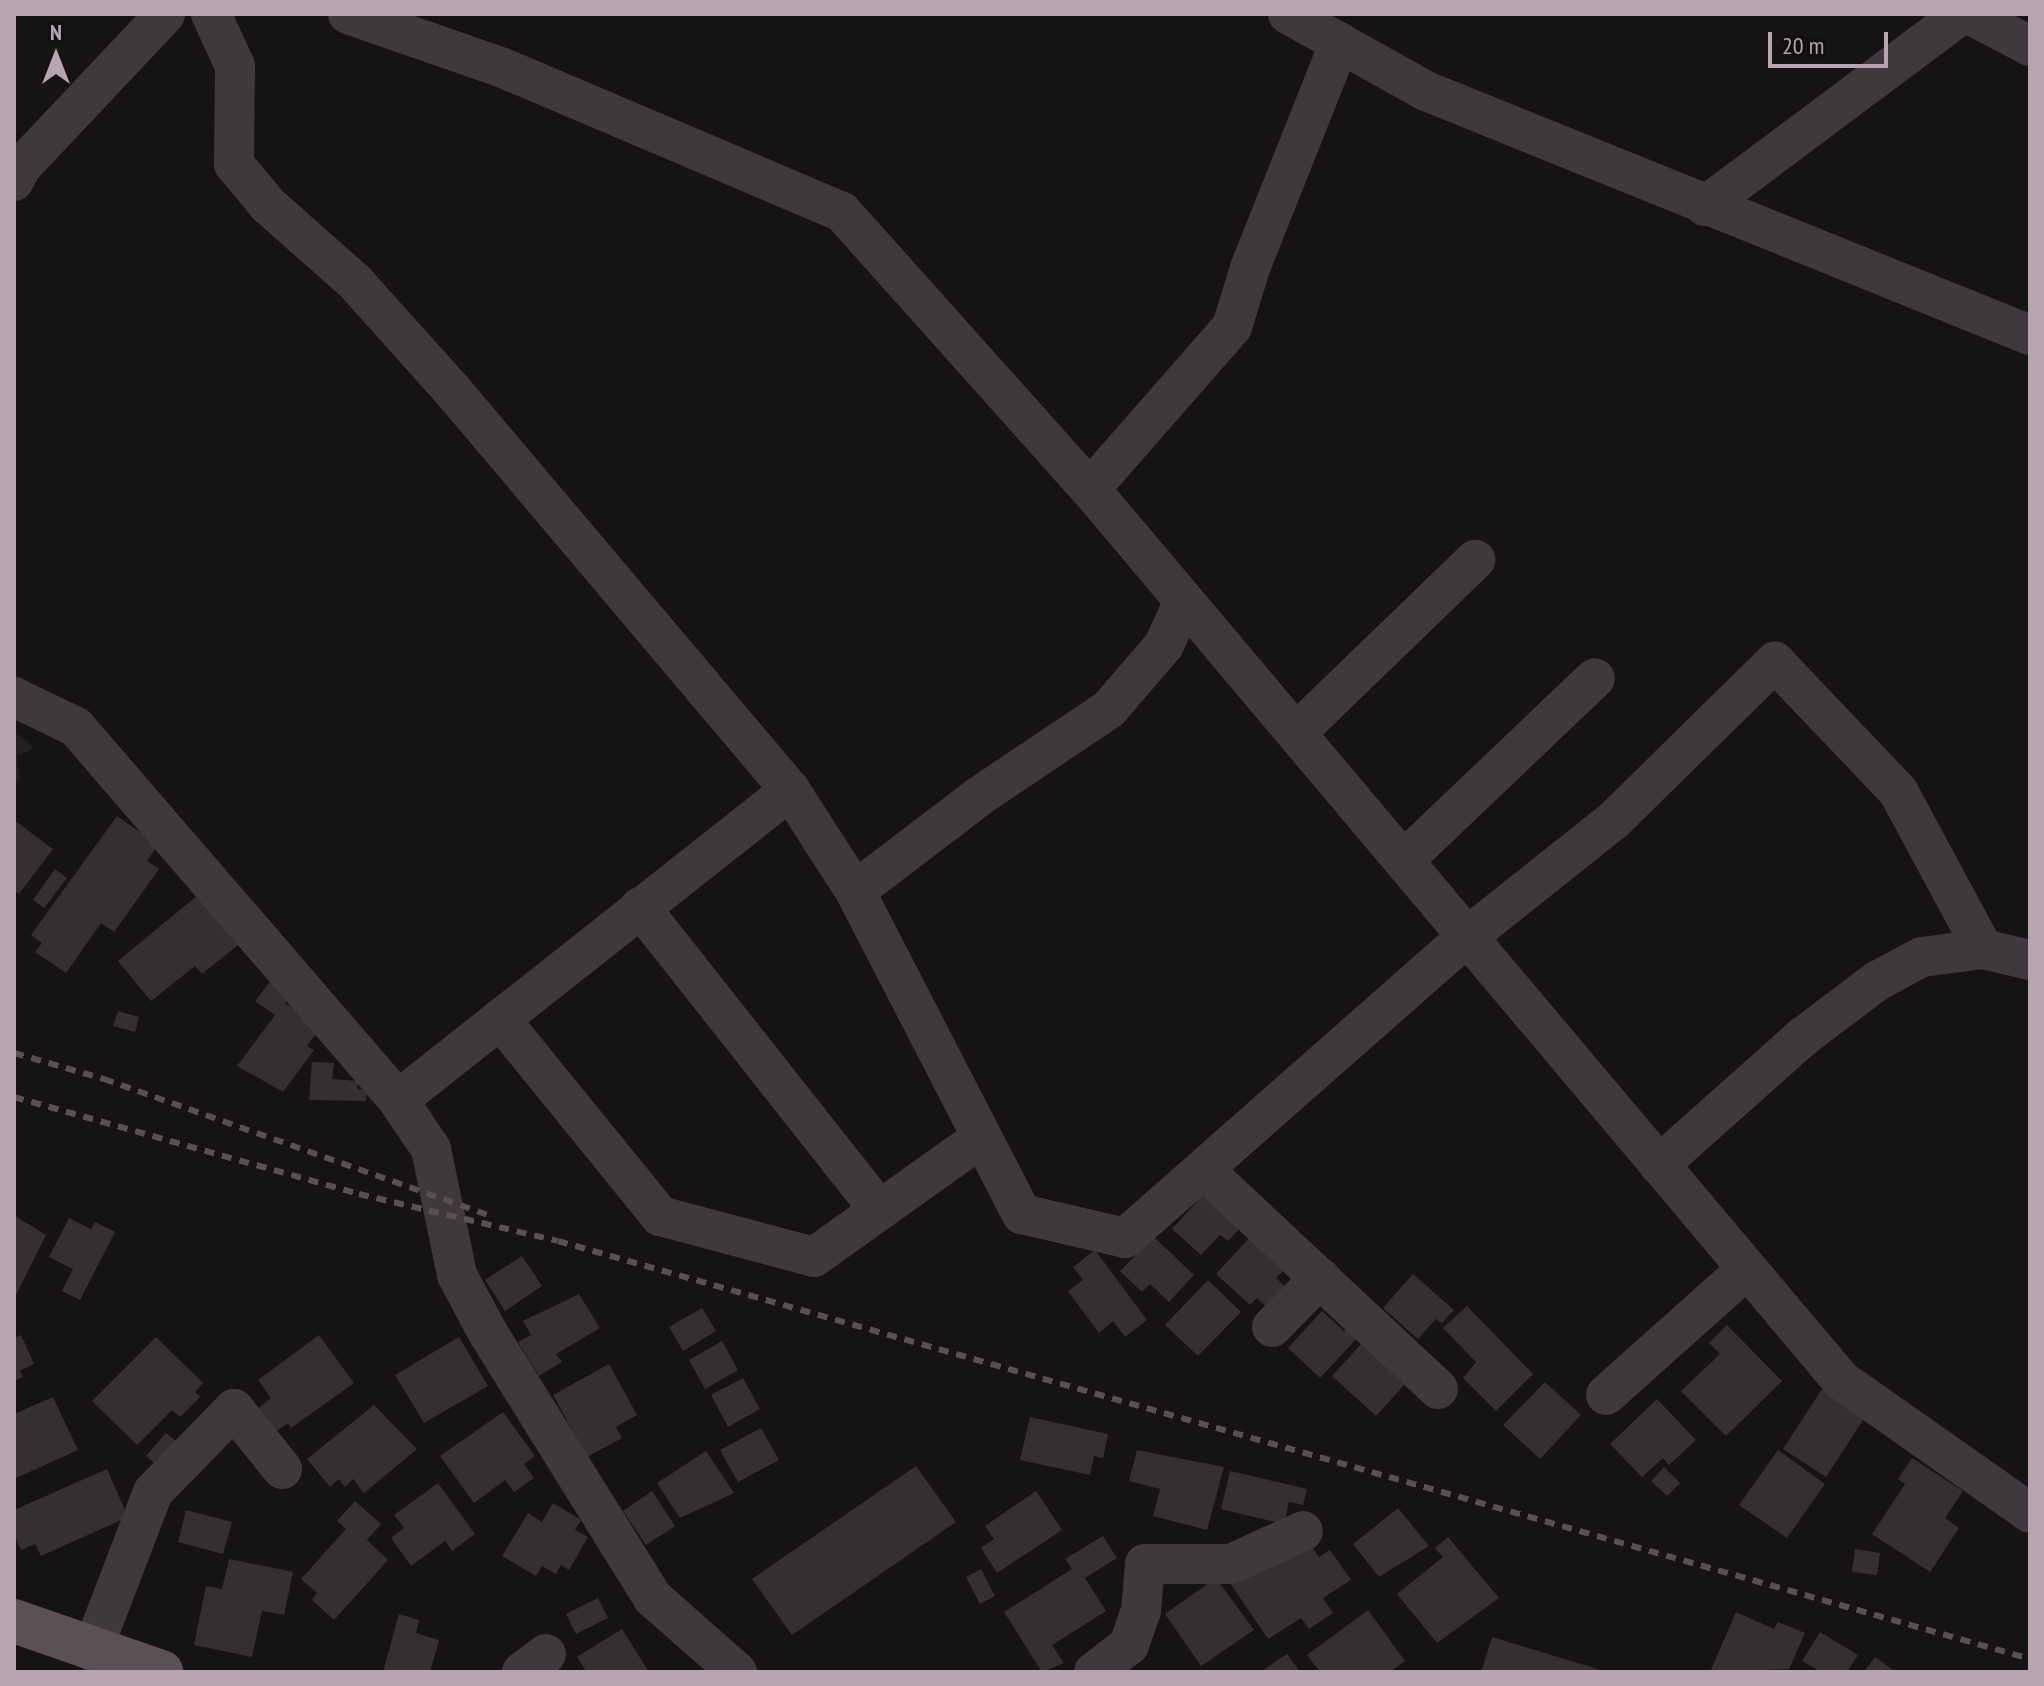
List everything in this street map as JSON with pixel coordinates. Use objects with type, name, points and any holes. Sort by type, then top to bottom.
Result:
[{"type":"main road","points":[[14,1621],[92,1651],[161,1672]]},
{"type":"street","points":[[14,181],[21,167],[165,14]]},
{"type":"street","points":[[211,14],[235,66],[234,164],[268,205],[355,282],[452,390],[790,790],[855,891],[1022,1214],[1125,1238],[1205,1171],[1467,937],[1614,820],[1775,662],[1898,791],[1983,949]]},
{"type":"street","points":[[348,14],[503,68],[842,212],[1090,489],[1841,1380],[2030,1513]]},
{"type":"street","points":[[1288,14],[1426,91],[2030,335]]},
{"type":"street","points":[[1705,206],[1962,14]]},
{"type":"street","points":[[1969,14],[2030,46]]},
{"type":"street","points":[[1090,489],[1232,327],[1250,268],[1340,42]]},
{"type":"street","points":[[1297,732],[1475,560]]},
{"type":"street","points":[[855,891],[981,795],[1109,709],[1136,684],[1164,645],[1183,603]]},
{"type":"street","points":[[1405,859],[1595,678]]},
{"type":"street","points":[[14,697],[76,727],[398,1100],[431,1149],[457,1275],[474,1309],[653,1598],[737,1672]]},
{"type":"street","points":[[398,1100],[790,790]]},
{"type":"street","points":[[640,907],[879,1210]]},
{"type":"street","points":[[1659,1165],[1804,1036],[1877,981],[1922,957],[1983,949],[2030,960]]},
{"type":"street","points":[[500,1019],[660,1216],[814,1257],[981,1138]]},
{"type":"street","points":[[1205,1171],[1438,1389]]},
{"type":"street","points":[[1606,1395],[1747,1269]]},
{"type":"street","points":[[1272,1327],[1320,1278]]},
{"type":"street","points":[[92,1651],[153,1492],[234,1409],[282,1469]]},
{"type":"street","points":[[1094,1672],[1129,1645],[1141,1611],[1145,1564],[1231,1564],[1267,1552],[1303,1531]]},
{"type":"shaded area","points":[[14,730],[34,748],[17,756],[20,780],[14,787]]},
{"type":"building","points":[[117,816],[158,845],[147,861],[159,869],[114,932],[101,923],[66,973],[35,952],[42,943],[31,935]]},
{"type":"building","points":[[14,820],[53,849],[19,894],[14,891]]},
{"type":"building","points":[[55,869],[67,878],[44,908],[33,900]]},
{"type":"building","points":[[198,895],[238,945],[202,974],[195,966],[151,1001],[118,961]]},
{"type":"building","points":[[271,980],[291,995],[285,1003],[320,1029],[307,1046],[314,1050],[283,1092],[237,1066],[275,1015],[255,1001]]},
{"type":"building","points":[[118,1011],[139,1017],[135,1032],[113,1026]]},
{"type":"building","points":[[312,1062],[334,1063],[332,1079],[358,1081],[357,1089],[367,1090],[366,1101],[309,1100]]},
{"type":"building","points":[[1204,1194],[1241,1227],[1228,1241],[1220,1235],[1201,1255],[1172,1229]]},
{"type":"building","points":[[14,1215],[46,1235],[14,1299]]},
{"type":"building","points":[[69,1218],[91,1229],[95,1222],[115,1232],[80,1300],[62,1291],[73,1269],[49,1257]]},
{"type":"building","points":[[1252,1235],[1287,1267],[1276,1278],[1288,1289],[1270,1310],[1257,1298],[1250,1305],[1216,1274]]},
{"type":"building","points":[[1154,1237],[1194,1275],[1169,1302],[1150,1284],[1142,1292],[1120,1271]]},
{"type":"building","points":[[1095,1250],[1147,1320],[1125,1337],[1113,1321],[1099,1333],[1068,1291],[1083,1280],[1073,1267]]},
{"type":"building","points":[[522,1256],[542,1286],[505,1311],[485,1280]]},
{"type":"building","points":[[1413,1274],[1454,1310],[1442,1323],[1436,1319],[1418,1339],[1383,1308]]},
{"type":"building","points":[[1208,1280],[1241,1312],[1198,1356],[1165,1325]]},
{"type":"building","points":[[579,1294],[600,1328],[556,1354],[562,1362],[539,1376],[518,1342],[531,1335],[523,1321]]},
{"type":"building","points":[[1467,1306],[1533,1374],[1496,1411],[1463,1378],[1476,1362],[1443,1328]]},
{"type":"building","points":[[702,1308],[716,1331],[683,1351],[669,1327]]},
{"type":"building","points":[[1322,1311],[1344,1331],[1349,1325],[1360,1335],[1320,1378],[1288,1348]]},
{"type":"building","points":[[1727,1325],[1782,1381],[1726,1436],[1681,1391],[1720,1354],[1709,1343]]},
{"type":"building","points":[[21,1335],[34,1364],[20,1371],[23,1377],[14,1381],[14,1338]]},
{"type":"building","points":[[319,1335],[354,1383],[291,1428],[288,1423],[275,1432],[257,1409],[271,1398],[258,1380]]},
{"type":"building","points":[[156,1337],[203,1383],[195,1392],[200,1397],[180,1417],[172,1410],[137,1445],[92,1401]]},
{"type":"building","points":[[459,1337],[488,1386],[424,1423],[395,1375]]},
{"type":"building","points":[[722,1341],[738,1370],[705,1389],[689,1360]]},
{"type":"building","points":[[1363,1342],[1406,1383],[1376,1416],[1332,1376]]},
{"type":"building","points":[[609,1364],[637,1415],[616,1427],[622,1438],[587,1457],[553,1395]]},
{"type":"building","points":[[743,1378],[760,1409],[728,1427],[711,1395]]},
{"type":"building","points":[[1545,1382],[1581,1415],[1540,1459],[1503,1425]]},
{"type":"building","points":[[1822,1389],[1865,1417],[1826,1477],[1783,1449]]},
{"type":"building","points":[[53,1397],[78,1450],[14,1479],[14,1414]]},
{"type":"building","points":[[1657,1399],[1696,1440],[1669,1465],[1663,1458],[1642,1477],[1610,1444]]},
{"type":"building","points":[[374,1405],[417,1449],[364,1493],[353,1479],[345,1487],[339,1479],[330,1487],[307,1459]]},
{"type":"building","points":[[503,1412],[535,1456],[524,1464],[534,1478],[514,1492],[505,1480],[474,1503],[440,1456]]},
{"type":"building","points":[[1030,1417],[1108,1434],[1103,1458],[1094,1456],[1090,1475],[1020,1460]]},
{"type":"building","points":[[761,1428],[779,1460],[738,1482],[720,1450]]},
{"type":"building","points":[[166,1433],[178,1443],[158,1466],[146,1456]]},
{"type":"building","points":[[1137,1450],[1224,1467],[1207,1530],[1153,1516],[1160,1489],[1129,1481]]},
{"type":"building","points":[[1778,1450],[1825,1484],[1787,1538],[1739,1505]]},
{"type":"building","points":[[706,1451],[734,1493],[680,1518],[657,1483]]},
{"type":"building","points":[[1912,1458],[1963,1491],[1945,1518],[1959,1528],[1930,1572],[1872,1534],[1905,1484],[1898,1479]]},
{"type":"building","points":[[916,1466],[956,1522],[792,1635],[752,1579]]},
{"type":"building","points":[[1664,1467],[1680,1483],[1667,1496],[1651,1481]]},
{"type":"building","points":[[107,1469],[128,1517],[41,1556],[35,1544],[21,1550],[14,1534],[14,1510]]},
{"type":"building","points":[[1230,1471],[1307,1489],[1303,1505],[1289,1502],[1284,1524],[1221,1509]]},
{"type":"building","points":[[438,1483],[475,1534],[452,1551],[445,1541],[411,1566],[391,1538],[404,1528],[394,1515]]},
{"type":"building","points":[[652,1491],[675,1526],[646,1545],[623,1511]]},
{"type":"building","points":[[1036,1491],[1062,1530],[997,1573],[981,1548],[994,1539],[985,1526]]},
{"type":"building","points":[[355,1501],[381,1524],[367,1540],[388,1560],[334,1620],[312,1600],[317,1593],[301,1579],[346,1529],[337,1521]]},
{"type":"building","points":[[553,1503],[581,1520],[575,1530],[588,1537],[569,1570],[561,1565],[556,1574],[542,1566],[536,1576],[502,1556],[528,1513],[542,1522]]},
{"type":"building","points":[[1398,1508],[1429,1546],[1379,1577],[1353,1544]]},
{"type":"building","points":[[186,1510],[232,1522],[223,1554],[178,1542]]},
{"type":"building","points":[[1103,1536],[1117,1558],[1085,1578],[1106,1611],[1052,1645],[1064,1663],[1042,1672],[1004,1612],[1072,1569],[1065,1559]]},
{"type":"building","points":[[1448,1537],[1499,1598],[1437,1643],[1397,1594],[1443,1557],[1435,1548]]},
{"type":"building","points":[[1307,1540],[1319,1557],[1330,1550],[1351,1580],[1323,1598],[1333,1613],[1309,1629],[1301,1618],[1268,1639],[1228,1580]]},
{"type":"building","points":[[1855,1549],[1880,1553],[1877,1575],[1852,1572]]},
{"type":"building","points":[[229,1559],[293,1572],[284,1615],[262,1611],[252,1657],[194,1645],[206,1586],[222,1589]]},
{"type":"building","points":[[981,1569],[995,1596],[980,1604],[966,1577]]},
{"type":"building","points":[[1216,1578],[1254,1630],[1201,1666],[1165,1614]]},
{"type":"building","points":[[598,1598],[608,1618],[576,1634],[566,1614]]},
{"type":"building","points":[[1368,1610],[1405,1661],[1390,1672],[1320,1672],[1307,1655]]},
{"type":"building","points":[[1736,1612],[1774,1629],[1778,1622],[1805,1633],[1789,1669],[1710,1672]]},
{"type":"building","points":[[399,1614],[419,1620],[416,1633],[439,1640],[430,1672],[383,1672]]},
{"type":"building","points":[[622,1629],[649,1672],[580,1672],[585,1669],[577,1657]]},
{"type":"building","points":[[1820,1632],[1858,1655],[1847,1672],[1821,1672],[1802,1661]]},
{"type":"building","points":[[1492,1637],[1604,1671],[1604,1672],[1481,1672]]},
{"type":"building","points":[[1287,1654],[1300,1672],[1260,1672]]},
{"type":"building","points":[[1875,1657],[1896,1672],[1864,1672]]},
{"type":"railway","points":[[14,1053],[104,1079],[487,1215]]},
{"type":"railway","points":[[14,1097],[359,1194],[558,1241],[2030,1659]]}]
